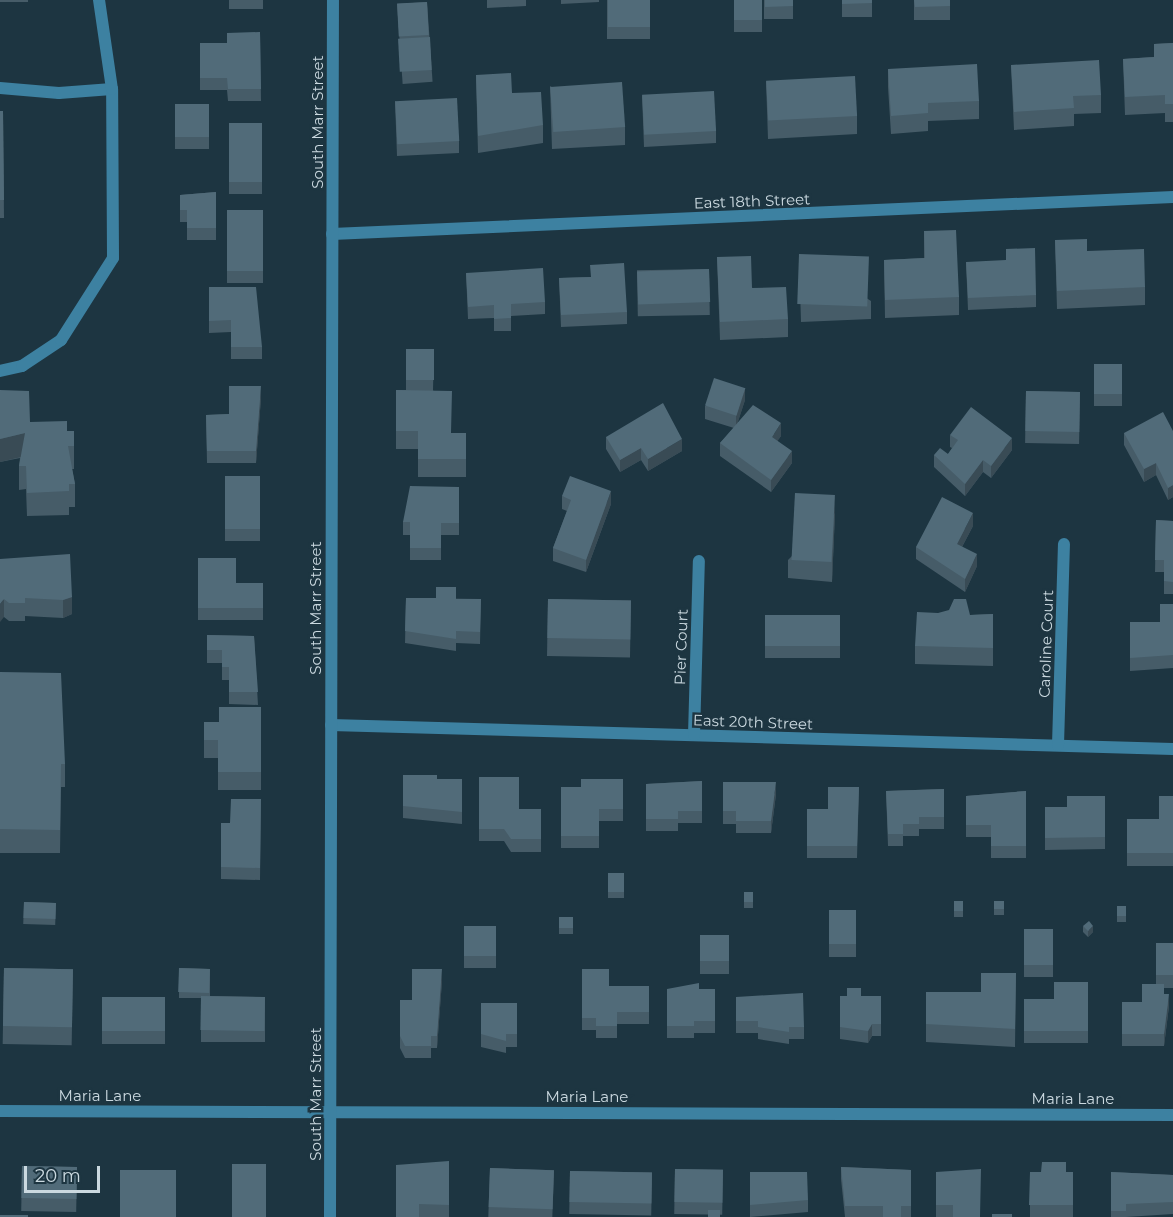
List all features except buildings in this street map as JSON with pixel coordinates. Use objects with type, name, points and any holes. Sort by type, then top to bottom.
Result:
[{"type":"street","points":[[0,371],[22,366],[61,340],[112,258],[112,89],[99,0]]},
{"type":"street","name":"South Marr Street","points":[[330,1217],[333,0]]},
{"type":"street","points":[[0,88],[59,93],[112,89]]},
{"type":"street","name":"East 18th Street","points":[[332,234],[1173,198]]},
{"type":"street","name":"Caroline Court","points":[[1058,745],[1064,544]]},
{"type":"street","name":"Pier Court","points":[[694,735],[699,561]]},
{"type":"street","name":"East 20th Street","points":[[331,725],[1173,749]]},
{"type":"street","name":"Maria Lane","points":[[0,1111],[1173,1115]]}]
